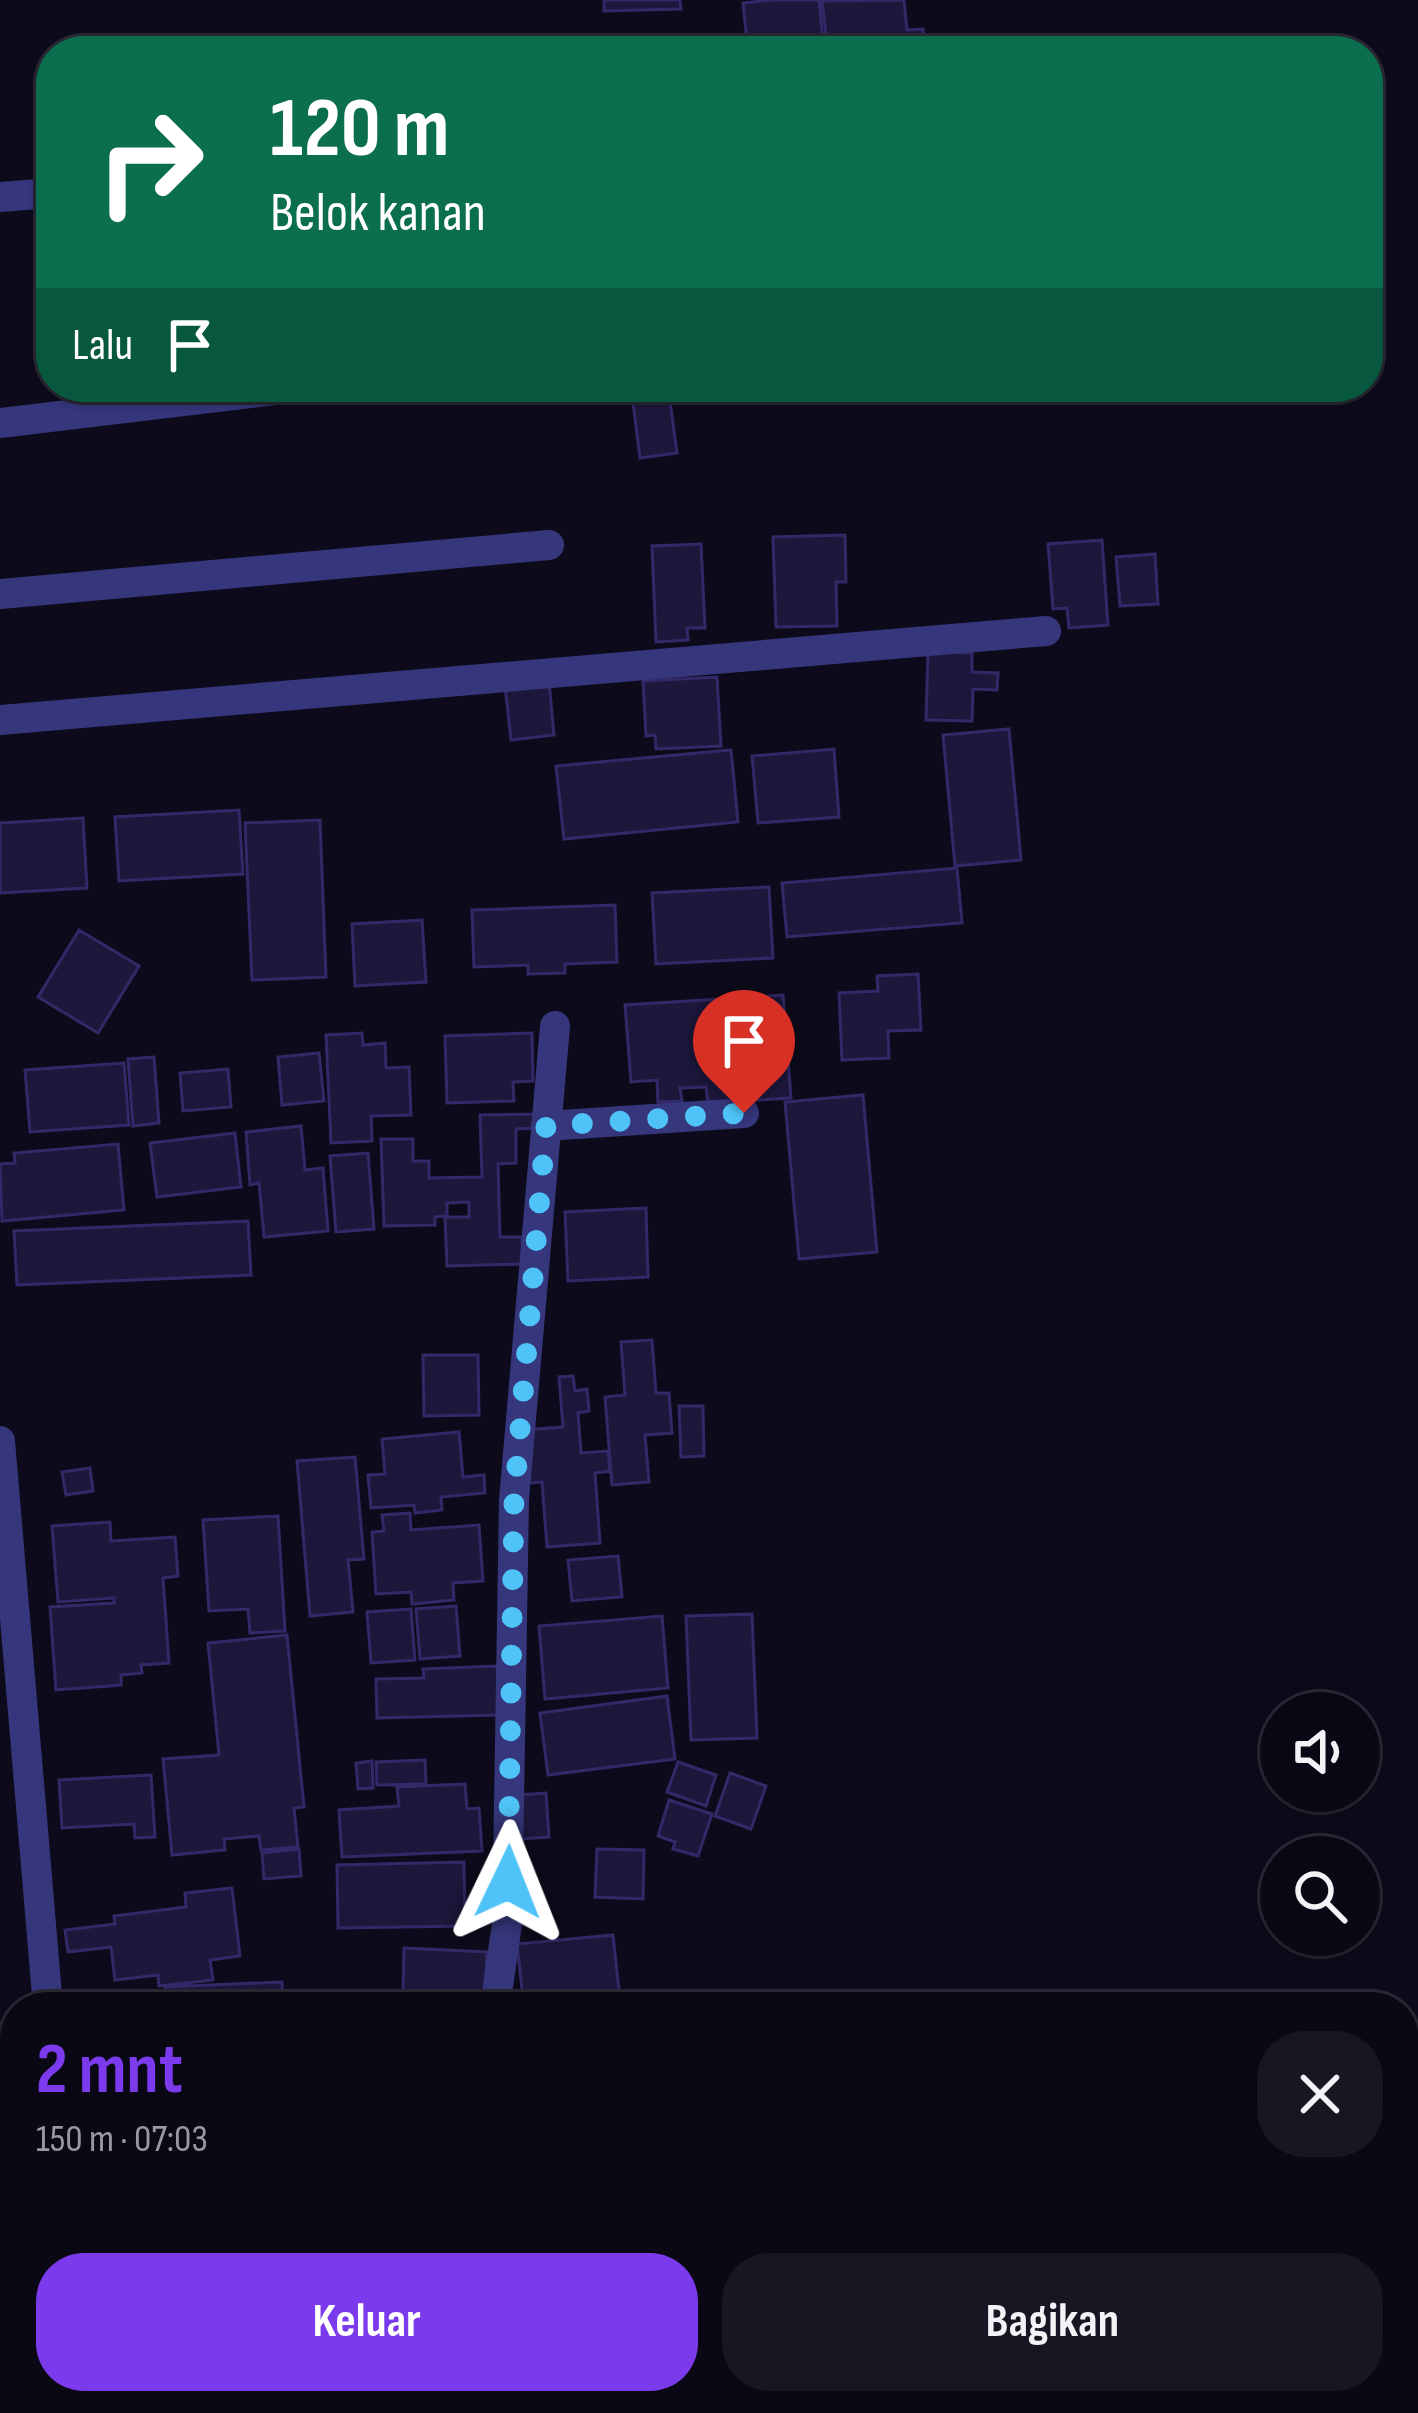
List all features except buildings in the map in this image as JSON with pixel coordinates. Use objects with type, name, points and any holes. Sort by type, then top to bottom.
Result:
[{"type":"street","points":[[0,197],[36,195]]},
{"type":"street","points":[[0,423],[174,402]]},
{"type":"street","points":[[0,594],[549,545]]},
{"type":"street","points":[[0,720],[1046,631]]},
{"type":"street","points":[[497,1992],[507,1924],[514,1500],[555,1025]]},
{"type":"street","points":[[546,1126],[744,1113]]},
{"type":"street","points":[[0,1441],[47,1992]]},
{"type":"route","points":[[508,1882],[514,1500],[546,1126],[744,1113]]}]
